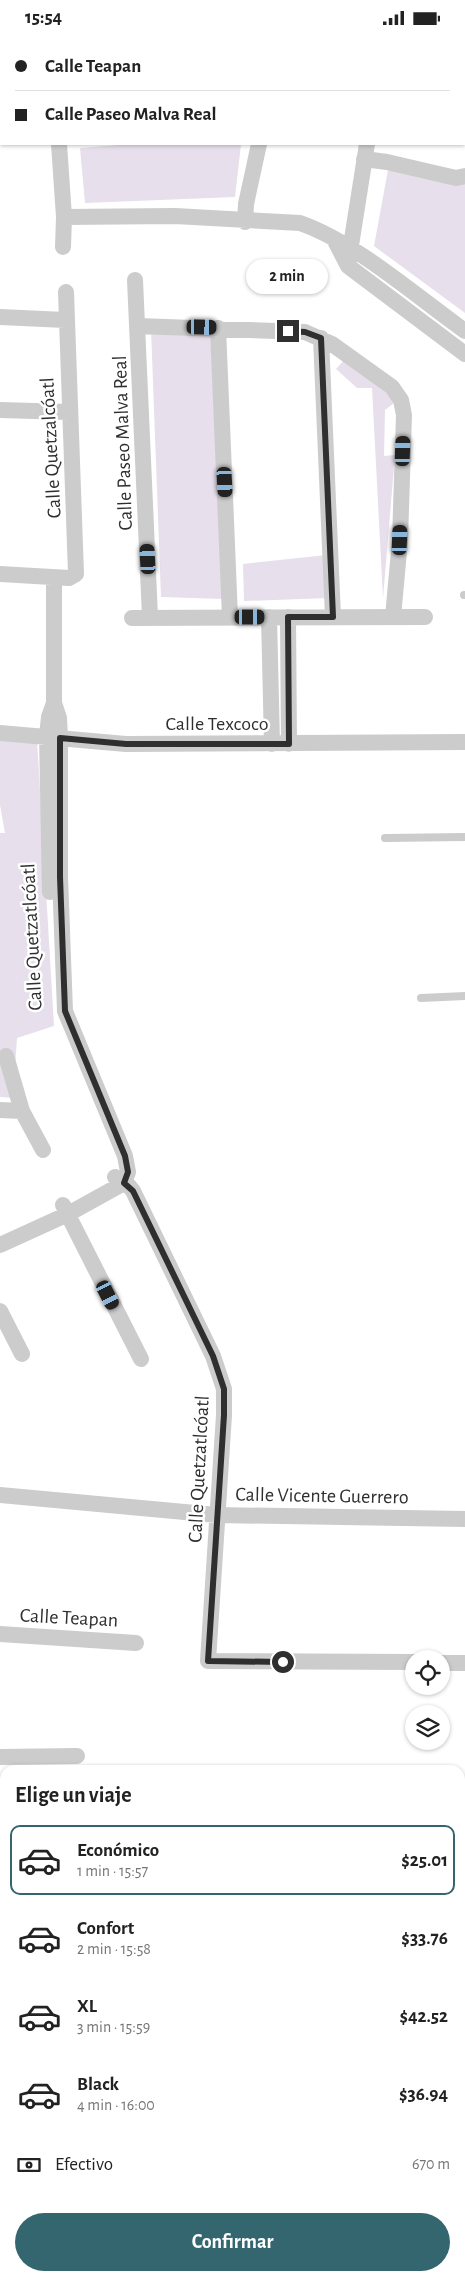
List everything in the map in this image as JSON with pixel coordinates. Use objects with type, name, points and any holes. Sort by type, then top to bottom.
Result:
[{"type":"street","points":[[59,145],[64,217],[63,247]]},
{"type":"street","points":[[245,221],[246,204],[259,145]]},
{"type":"street","points":[[348,266],[366,151],[387,162],[456,178],[465,176]]},
{"type":"street","points":[[64,217],[176,217],[300,223],[318,229],[350,248],[465,331]]},
{"type":"street","points":[[334,239],[348,266],[465,354]]},
{"type":"street","name":"Calle Paseo Malva Real","points":[[135,280],[150,617]]},
{"type":"street","name":"Calle Quetzalcóatl","points":[[54,578],[69,578],[76,574],[65,320],[66,292]]},
{"type":"street","points":[[0,317],[65,320]]},
{"type":"street","points":[[138,326],[305,332],[321,338],[392,387],[401,400],[404,415],[400,540],[394,617]]},
{"type":"street","points":[[218,328],[230,617]]},
{"type":"street","points":[[321,338],[333,617]]},
{"type":"street","points":[[0,411],[69,412]]},
{"type":"street","points":[[0,574],[54,578]]},
{"type":"street","name":"Calle Quetzatlcóatl","points":[[54,578],[54,703],[49,717],[54,737],[48,849],[55,1014],[57,1023],[114,1156],[120,1180],[133,1191],[213,1356],[221,1378],[224,1394],[224,1415],[208,1661],[405,1663]]},
{"type":"street","points":[[269,617],[272,744]]},
{"type":"street","points":[[288,617],[289,744]]},
{"type":"street","points":[[132,618],[425,617]]},
{"type":"street","name":"Calle Texcoco","points":[[0,733],[126,744],[465,742]]},
{"type":"street","points":[[6,1055],[22,1111],[43,1150]]},
{"type":"street","points":[[0,1110],[22,1111]]},
{"type":"street","points":[[0,1245],[120,1180]]},
{"type":"street","points":[[0,1233],[65,1209]]},
{"type":"street","points":[[65,1209],[141,1359]]},
{"type":"street","points":[[0,1311],[22,1354]]},
{"type":"street","name":"Calle Vicente Guerrero","points":[[0,1495],[217,1515],[465,1519]]},
{"type":"street","name":"Calle Teapan","points":[[0,1634],[136,1643]]},
{"type":"street","points":[[450,1663],[465,1663]]},
{"type":"street","points":[[0,1757],[77,1755]]},
{"type":"lane","points":[[386,839],[465,837]]},
{"type":"lane","points":[[421,998],[465,996]]},
{"type":"shaded area","points":[[120,145],[241,145],[235,197],[85,203],[80,148]]},
{"type":"shaded area","points":[[388,170],[465,184],[465,313],[374,246]]},
{"type":"shaded area","points":[[151,329],[215,331],[223,599],[161,597]]},
{"type":"shaded area","points":[[344,360],[397,401],[385,410],[384,456],[395,455],[383,598],[372,388],[357,388],[336,369]]},
{"type":"shaded area","points":[[326,555],[329,598],[244,601],[243,564]]},
{"type":"shaded area","points":[[0,735],[37,739],[54,1026],[17,1038],[13,1098],[0,1097],[0,833],[5,833],[0,805]]},
{"type":"route","points":[[283,1662],[208,1661],[225,1400],[224,1389],[213,1356],[133,1191],[124,1183],[128,1172],[125,1156],[65,1011],[60,877],[60,738],[126,744],[289,744],[288,617],[333,617],[321,338],[305,332],[288,331]]}]
